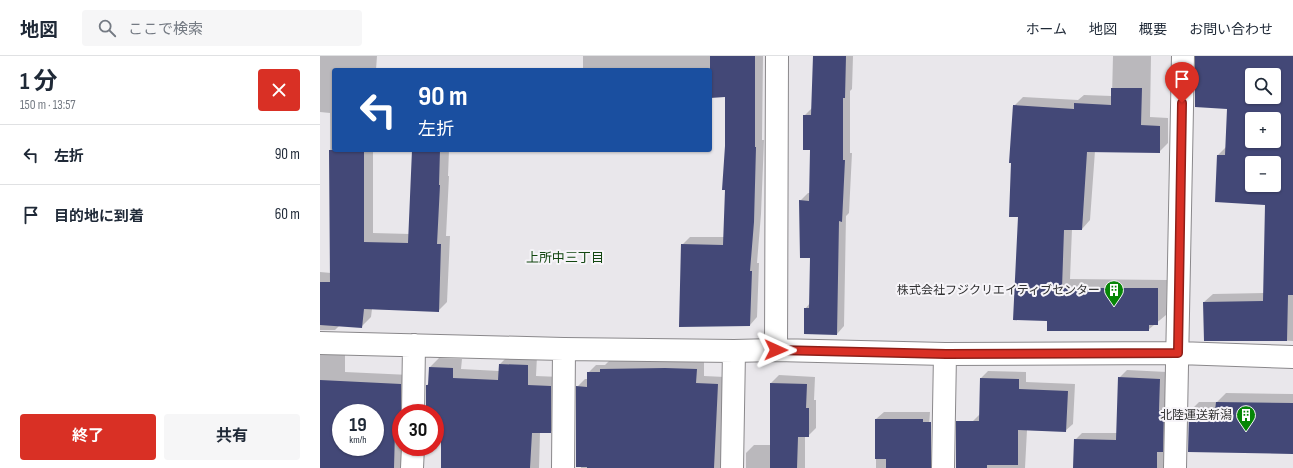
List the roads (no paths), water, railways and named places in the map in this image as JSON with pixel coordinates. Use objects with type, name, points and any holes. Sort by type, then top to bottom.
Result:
[{"type":"street","points":[[776,350],[777,56]]},
{"type":"street","points":[[1175,468],[1183,56]]},
{"type":"street","points":[[320,343],[564,349],[776,350],[946,354],[1178,353],[1293,357]]},
{"type":"street","points":[[413,404],[414,345]]},
{"type":"street","points":[[562,468],[564,349]]},
{"type":"street","points":[[732,468],[734,351]]},
{"type":"street","points":[[943,468],[946,354]]},
{"type":"street","points":[[412,456],[412,468]]},
{"type":"place","name":"株式会社フジクリエイティブセンター","points":[[1114,307]]},
{"type":"place","name":"北陸運送新潟","points":[[1246,432]]},
{"type":"district","name":"上所中三丁目","points":[[565,257]]}]
